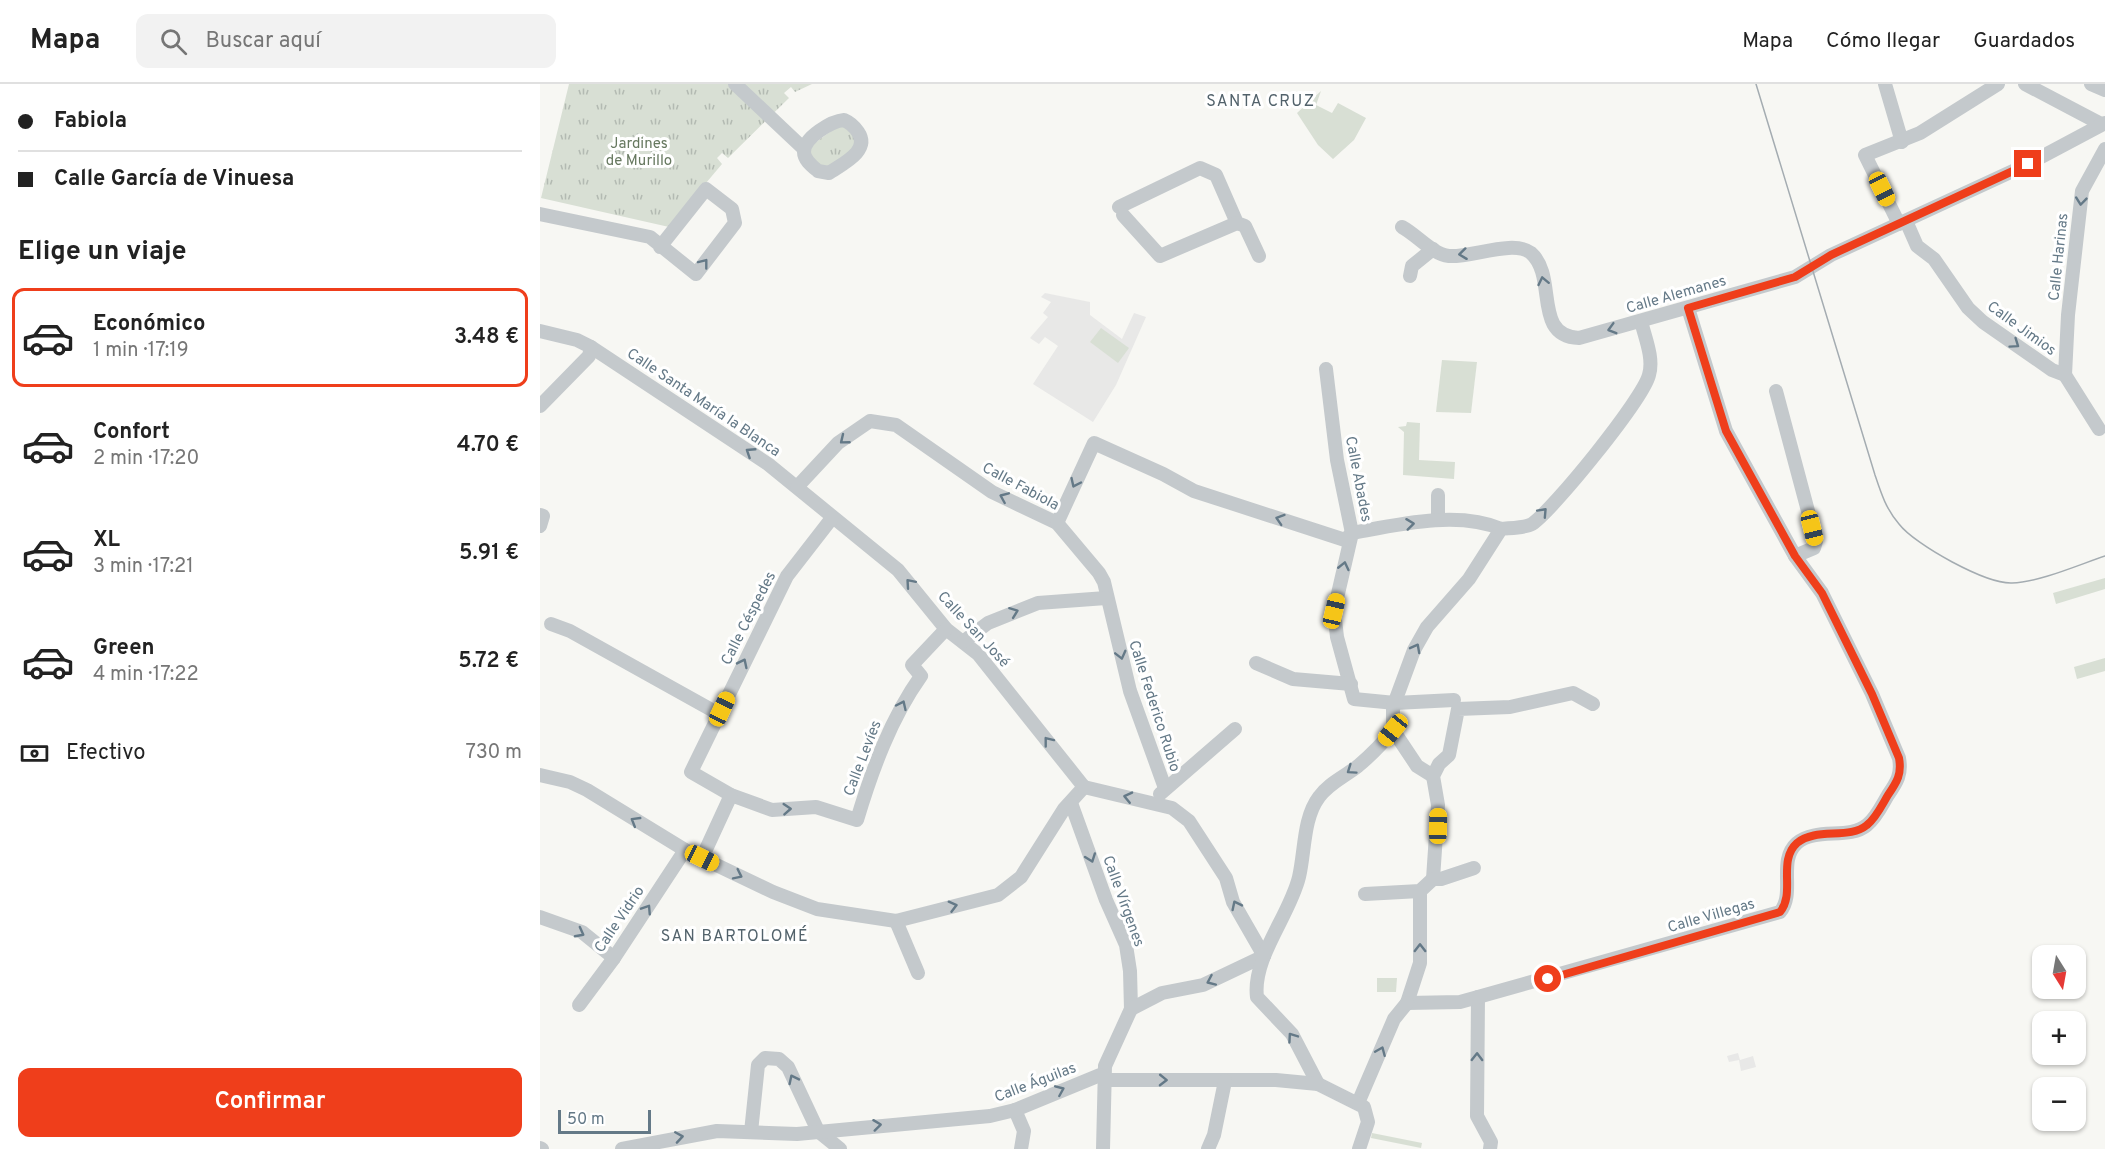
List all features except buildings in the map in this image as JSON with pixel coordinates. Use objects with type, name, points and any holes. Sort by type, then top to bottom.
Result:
[{"type":"street","points":[[735,84],[804,149]]},
{"type":"street","points":[[1885,84],[1902,142],[1998,84]]},
{"type":"street","points":[[2025,84],[2103,123]]},
{"type":"street","name":"Calle Alemanes","points":[[1433,249],[1449,256],[1521,249],[1528,251],[1539,262],[1552,322],[1562,335],[1579,338],[1795,277],[1902,223],[2028,164],[2103,123]]},
{"type":"street","name":"Calle Jimios","points":[[1902,142],[1865,155],[1917,246],[1934,259],[1968,308],[1983,322],[2052,370],[2065,375],[2103,428]]},
{"type":"street","name":"Calle Harinas","points":[[2065,375],[2068,315],[2082,191],[2105,149]]},
{"type":"street","points":[[1237,223],[1216,175],[1200,168],[1121,211],[1160,256],[1237,223],[1245,226],[1259,256]]},
{"type":"street","points":[[540,214],[650,237],[660,247],[696,274],[735,223],[732,209],[706,189],[660,247]]},
{"type":"street","points":[[1402,227],[1433,249],[1412,266],[1410,276]]},
{"type":"street","points":[[1688,308],[1726,431],[1795,556],[1814,548],[1816,541],[1776,391]]},
{"type":"street","points":[[1057,523],[1094,443],[1163,474],[1194,491],[1345,540],[1352,533],[1437,520],[1490,524],[1501,529],[1532,525],[1574,480],[1631,406],[1649,376],[1651,361],[1641,321]]},
{"type":"street","name":"Calle Santa María la Blanca","points":[[540,331],[577,340],[591,347],[768,464],[797,488]]},
{"type":"street","points":[[540,405],[589,356],[591,347]]},
{"type":"street","name":"Calle Abades","points":[[1326,369],[1336,448],[1352,533],[1334,611],[1337,637],[1354,699],[1395,703]]},
{"type":"street","name":"Calle Fabiola","points":[[797,488],[838,443],[870,421],[896,425],[992,492],[1057,523],[1099,573],[1104,582],[1106,598]]},
{"type":"street","name":"Calle San José","points":[[797,488],[898,570],[946,629],[978,654],[1084,787]]},
{"type":"street","points":[[1437,520],[1438,495]]},
{"type":"street","points":[[540,515],[543,516],[540,526]]},
{"type":"street","name":"Calle Céspedes","points":[[691,772],[787,576],[832,518]]},
{"type":"street","points":[[1318,1084],[1292,1034],[1257,997],[1256,990],[1264,957],[1296,885],[1308,827],[1317,799],[1330,784],[1356,767],[1381,746],[1393,730],[1395,703],[1418,643],[1427,627],[1469,579],[1501,529]]},
{"type":"street","name":"Calle Villegas","points":[[1407,1003],[1460,1002],[1773,914],[1785,906],[1791,851],[1798,842],[1809,837],[1863,828],[1874,818],[1899,779],[1901,769],[1899,758],[1867,684],[1822,593],[1795,556]]},
{"type":"street","points":[[964,641],[988,622],[1038,603],[1106,598]]},
{"type":"street","name":"Calle Federico Rubio","points":[[1106,598],[1130,691],[1165,788]]},
{"type":"street","points":[[551,624],[570,631],[719,714]]},
{"type":"street","name":"Calle Levíes","points":[[691,772],[732,795],[772,810],[816,807],[857,820],[881,750],[907,696],[921,675],[912,665],[946,629]]},
{"type":"street","points":[[1256,663],[1293,679],[1351,684]]},
{"type":"street","points":[[1395,703],[1510,706],[1573,693],[1593,704]]},
{"type":"street","points":[[1433,879],[1438,805],[1432,776],[1439,764],[1449,755],[1456,705]]},
{"type":"street","points":[[1152,802],[1165,788],[1235,729]]},
{"type":"street","points":[[1393,730],[1417,766],[1432,776]]},
{"type":"street","points":[[540,775],[570,782],[587,789],[685,850],[759,886],[816,909],[896,921],[998,895],[1021,877],[1064,809],[1084,787],[1152,802],[1172,808],[1189,821],[1200,835],[1226,878],[1233,902],[1264,957]]},
{"type":"street","points":[[702,858],[732,795]]},
{"type":"street","name":"Calle Vírgenes","points":[[1071,803],[1106,900],[1126,945],[1131,1009],[1105,1066],[1103,1149]]},
{"type":"street","name":"Calle Vidrio","points":[[579,1005],[614,958],[685,850]]},
{"type":"street","points":[[1365,894],[1420,891],[1433,879],[1441,879],[1474,867]]},
{"type":"street","points":[[1359,1149],[1368,1122],[1364,1107],[1358,1103],[1394,1019],[1407,1003],[1420,963],[1420,891]]},
{"type":"street","points":[[540,917],[582,932],[614,958]]},
{"type":"street","points":[[896,921],[918,973]]},
{"type":"street","points":[[1131,1009],[1162,993],[1203,985],[1264,957]]},
{"type":"street","points":[[1478,997],[1477,1116],[1488,1135],[1491,1149]]},
{"type":"street","points":[[751,1132],[758,1065],[765,1058],[779,1059],[788,1067],[818,1131],[840,1149]]},
{"type":"street","name":"Calle Águilas","points":[[622,1149],[717,1131],[818,1131],[990,1116],[1015,1110],[1100,1075],[1105,1080],[1276,1080],[1318,1084],[1358,1103]]},
{"type":"street","points":[[1208,1149],[1214,1135],[1225,1081]]},
{"type":"street","points":[[1015,1110],[1024,1131],[1021,1149]]},
{"type":"shaded area","points":[[1045,293],[1090,302],[1090,315],[1122,339],[1134,313],[1146,317],[1116,385],[1093,422],[1033,384],[1058,346],[1045,337],[1039,344],[1030,338],[1048,317],[1043,313],[1051,302],[1041,297]]},
{"type":"shaded area","points":[[1738,1053],[1740,1060],[1753,1056],[1756,1067],[1741,1071],[1739,1060],[1729,1062],[1727,1056]]},
{"type":"green space","name":"Jardines de Murillo","points":[[569,84],[812,84],[795,92],[791,87],[784,93],[789,98],[728,158],[722,153],[717,158],[722,164],[669,227],[541,198]]},
{"type":"green space","points":[[1321,91],[1316,105],[1332,113],[1338,103],[1366,118],[1354,140],[1333,159],[1318,145],[1297,113]]},
{"type":"green space","points":[[839,125],[851,128],[857,146],[827,169],[810,158],[811,146]]},
{"type":"green space","points":[[1101,328],[1129,348],[1118,363],[1090,342]]},
{"type":"green space","points":[[1442,360],[1477,362],[1471,413],[1436,412]]},
{"type":"green space","points":[[1407,422],[1420,423],[1419,460],[1455,462],[1454,479],[1403,475],[1404,432],[1398,427],[1406,426]]},
{"type":"green space","points":[[2105,578],[2105,589],[2056,604],[2053,593]]},
{"type":"green space","points":[[2105,658],[2105,671],[2077,679],[2074,667]]},
{"type":"green space","points":[[1377,978],[1397,978],[1396,992],[1377,992]]},
{"type":"green space","points":[[1372,1133],[1422,1143],[1421,1148],[1371,1138]]},
{"type":"tram line","points":[[1756,84],[1875,475],[1884,501],[1894,518],[1907,533],[1935,552],[1969,570],[2000,582],[2035,580],[2105,556]]},
{"type":"district","name":"SANTA CRUZ","points":[[1261,100]]},
{"type":"district","name":"SAN BARTOLOMÉ","points":[[735,935]]},
{"type":"route","points":[[1548,979],[1780,912],[1786,902],[1788,862],[1791,851],[1798,842],[1809,837],[1863,828],[1870,824],[1901,774],[1899,758],[1844,635],[1822,593],[1795,556],[1726,431],[1688,308],[1795,277],[1831,255],[2028,164]]}]
